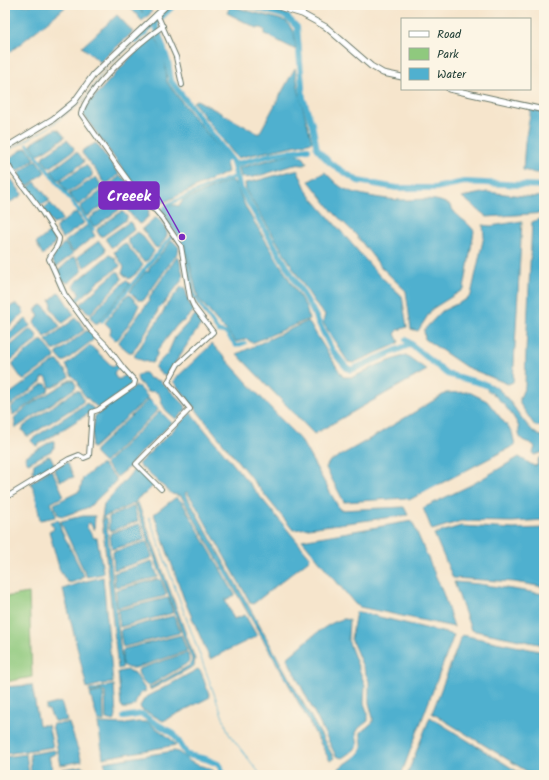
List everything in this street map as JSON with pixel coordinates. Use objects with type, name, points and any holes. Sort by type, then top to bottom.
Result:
[{"type":"street","points":[[5,148],[53,119],[74,102],[94,74],[167,5]]},
{"type":"street","points":[[272,5],[302,14],[326,27],[371,66],[383,72],[401,77]]},
{"type":"street","points":[[157,14],[176,57],[182,85]]},
{"type":"street","points":[[161,489],[136,464],[190,409],[168,382],[178,364],[213,332],[194,307],[190,298],[181,246],[162,218],[155,210],[147,206],[81,114],[82,108],[102,80],[151,34],[163,26]]},
{"type":"street","points":[[454,90],[544,110]]},
{"type":"street","points":[[5,159],[11,170],[38,206],[58,238],[57,247],[50,254],[48,259],[65,295],[90,330],[106,345],[135,382],[98,410],[92,412],[89,456],[84,458],[79,456],[69,459],[5,498]]},
{"type":"green space","points":[[29,593],[32,677],[5,682],[5,597]]},
{"type":"water","points":[[5,5],[68,5],[5,56]]},
{"type":"water","points":[[128,5],[136,5],[143,13],[137,5],[146,5],[152,12],[142,21]]},
{"type":"water","points":[[230,6],[286,21],[294,32],[296,50],[265,34],[265,30],[262,28],[257,28],[227,13]]},
{"type":"water","points":[[117,15],[133,32],[100,62],[82,47]]},
{"type":"water","points":[[154,34],[165,57],[167,82],[190,113],[229,160],[226,163],[228,172],[154,207],[148,205],[83,114],[84,108],[150,36]]},
{"type":"water","points":[[295,68],[299,92],[312,142],[237,158],[193,102],[197,100],[259,134]]},
{"type":"water","points":[[531,109],[544,112],[544,173],[535,173],[523,170],[525,142]]},
{"type":"water","points":[[56,129],[59,130],[64,138],[38,155],[31,145]]},
{"type":"water","points":[[67,140],[74,148],[73,151],[51,167],[48,167],[42,159],[43,156]]},
{"type":"water","points":[[96,143],[119,174],[107,184],[101,179],[82,153],[83,150]]},
{"type":"water","points":[[25,148],[28,149],[35,159],[16,171],[8,159]]},
{"type":"water","points":[[75,153],[78,153],[84,161],[83,163],[58,180],[51,171]]},
{"type":"water","points":[[296,153],[304,158],[307,163],[304,165],[289,166],[253,177],[241,177],[239,168]]},
{"type":"water","points":[[36,160],[45,172],[28,186],[22,181],[19,173]]},
{"type":"water","points":[[86,165],[92,172],[92,176],[67,192],[60,182]]},
{"type":"water","points":[[5,170],[22,194],[5,205]]},
{"type":"water","points":[[295,170],[298,171],[308,193],[377,273],[402,296],[407,327],[398,330],[395,334],[399,342],[395,345],[353,363],[348,362],[323,323],[325,314],[319,309],[304,286],[246,191],[245,183]]},
{"type":"water","points":[[325,172],[341,187],[362,195],[397,200],[428,199],[445,203],[451,206],[455,213],[474,231],[464,289],[432,309],[418,331],[411,329],[406,291],[381,267],[356,235],[334,213],[309,181]]},
{"type":"water","points":[[120,176],[125,179],[149,210],[148,217],[140,224],[108,186]]},
{"type":"water","points":[[96,177],[101,187],[79,205],[77,204],[69,194]]},
{"type":"water","points":[[231,180],[235,183],[247,210],[306,307],[309,319],[252,343],[247,339],[236,342],[198,298],[183,236],[164,212],[169,205],[178,206],[183,200]]},
{"type":"water","points":[[35,182],[49,199],[49,201],[42,205],[38,203],[27,189]]},
{"type":"water","points":[[104,189],[107,190],[112,197],[111,200],[86,216],[80,208],[81,206]]},
{"type":"water","points":[[487,192],[532,197],[544,196],[544,213],[487,217],[462,197]]},
{"type":"water","points":[[115,202],[119,207],[119,210],[96,226],[93,226],[89,220],[90,218]]},
{"type":"water","points":[[50,203],[61,216],[62,220],[60,222],[53,224],[43,209]]},
{"type":"water","points":[[76,212],[84,223],[62,238],[56,227]]},
{"type":"water","points":[[121,212],[127,216],[127,219],[103,236],[100,236],[97,231],[98,228]]},
{"type":"water","points":[[155,218],[158,218],[167,233],[167,236],[158,248],[155,247],[143,230],[143,228]]},
{"type":"water","points":[[544,218],[544,427],[535,426],[520,404],[520,398],[525,386],[532,222]]},
{"type":"water","points":[[522,221],[513,382],[508,384],[466,367],[425,339],[424,330],[442,311],[467,299],[471,295],[484,236],[483,225],[491,226]]},
{"type":"water","points":[[129,222],[134,230],[111,247],[106,238]]},
{"type":"water","points":[[86,226],[89,226],[95,236],[73,252],[65,242]]},
{"type":"water","points":[[137,232],[141,234],[154,251],[147,261],[143,261],[128,242],[128,239]]},
{"type":"water","points":[[49,233],[55,240],[54,244],[43,255],[36,243]]},
{"type":"water","points":[[172,240],[179,247],[178,252],[144,300],[138,300],[130,292],[131,290],[145,272],[149,271],[149,268]]},
{"type":"water","points":[[99,241],[105,249],[105,252],[85,267],[77,257]]},
{"type":"water","points":[[63,244],[65,244],[73,254],[56,267],[52,260]]},
{"type":"water","points":[[123,244],[126,244],[143,265],[138,272],[129,279],[122,273],[124,267],[114,252]]},
{"type":"water","points":[[109,255],[115,258],[120,265],[119,267],[99,281],[75,304],[73,301],[80,294],[74,286],[75,283]]},
{"type":"water","points":[[73,257],[76,258],[83,270],[68,283],[62,280],[58,271]]},
{"type":"water","points":[[177,257],[179,258],[183,275],[182,280],[162,306],[158,308],[157,314],[133,352],[129,352],[118,343],[149,301],[150,296]]},
{"type":"water","points":[[116,272],[119,272],[122,279],[91,313],[89,313],[80,304]]},
{"type":"water","points":[[126,280],[130,284],[98,323],[95,323],[91,319],[91,315]]},
{"type":"water","points":[[181,287],[185,288],[193,312],[184,321],[178,324],[157,351],[157,355],[152,363],[143,361],[134,356],[164,311],[165,307]]},
{"type":"water","points":[[60,293],[74,315],[63,323],[51,308],[52,305],[50,300]]},
{"type":"water","points":[[129,294],[139,305],[133,318],[118,339],[114,340],[110,334],[111,329],[105,323]]},
{"type":"water","points":[[16,304],[24,313],[11,325],[7,325],[5,321],[5,311]]},
{"type":"water","points":[[42,305],[60,327],[45,337],[34,323],[39,316],[36,309]]},
{"type":"water","points":[[196,314],[201,320],[201,324],[179,356],[168,376],[165,376],[155,368],[155,366],[168,353],[175,337]]},
{"type":"water","points":[[76,318],[84,327],[84,330],[56,350],[53,350],[46,340]]},
{"type":"water","points":[[26,319],[30,325],[29,327],[5,346],[5,336]]},
{"type":"water","points":[[308,321],[343,377],[353,377],[378,365],[406,355],[427,370],[314,434],[237,354]]},
{"type":"water","points":[[30,329],[33,330],[37,336],[37,340],[11,360],[6,356],[8,353],[8,348]]},
{"type":"water","points":[[86,331],[89,331],[94,336],[93,340],[65,361],[62,361],[57,353]]},
{"type":"water","points":[[40,341],[43,341],[55,356],[54,359],[24,380],[13,366],[13,363]]},
{"type":"water","points":[[212,344],[302,442],[340,510],[404,507],[408,515],[293,530],[173,381]]},
{"type":"water","points":[[90,345],[112,366],[118,364],[120,369],[115,371],[114,374],[117,379],[120,379],[125,375],[132,382],[132,384],[101,408],[97,407],[85,396],[80,389],[78,382],[72,376],[66,365]]},
{"type":"water","points":[[55,361],[58,361],[69,376],[68,378],[53,387],[50,387],[47,378],[44,377],[41,382],[11,405],[8,395]]},
{"type":"water","points":[[145,373],[149,378],[160,381],[185,405],[186,410],[176,419],[165,409],[160,396],[156,392],[148,392],[138,381],[137,376]]},
{"type":"water","points":[[70,380],[73,380],[76,385],[75,388],[16,428],[14,418],[28,406]]},
{"type":"water","points":[[43,384],[46,384],[49,388],[48,391],[13,415],[11,407]]},
{"type":"water","points":[[491,384],[503,394],[533,431],[544,437],[544,452],[534,455],[533,453],[535,447],[521,439],[519,436],[518,425],[513,416],[500,401],[487,390]]},
{"type":"water","points":[[136,386],[139,387],[147,396],[147,399],[93,448],[91,447],[95,416]]},
{"type":"water","points":[[75,391],[79,391],[83,398],[83,402],[29,436],[27,436],[22,430],[24,426]]},
{"type":"water","points":[[469,392],[487,401],[512,432],[515,445],[409,500],[406,498],[344,502],[326,468],[329,462],[446,393]]},
{"type":"water","points":[[149,399],[158,408],[158,410],[104,463],[95,454],[95,450]]},
{"type":"water","points":[[87,403],[94,410],[36,446],[31,441],[32,439]]},
{"type":"water","points":[[160,411],[172,423],[139,454],[127,469],[117,477],[105,464]]},
{"type":"water","points":[[191,413],[310,557],[309,560],[253,604],[250,602],[195,504],[187,492],[185,493],[334,758],[330,761],[288,683],[181,496],[172,494],[138,464]]},
{"type":"water","points":[[54,441],[54,448],[51,451],[28,463],[25,458],[26,456]]},
{"type":"water","points":[[48,456],[51,457],[54,466],[38,476],[35,476],[33,471],[34,464]]},
{"type":"water","points":[[519,457],[534,466],[537,465],[539,458],[544,458],[544,520],[512,522],[461,521],[432,530],[423,508],[473,484]]},
{"type":"water","points":[[67,462],[74,477],[60,481],[54,469]]},
{"type":"water","points":[[100,465],[103,465],[116,478],[116,481],[89,507],[64,516],[58,515],[54,504],[80,491],[83,478]]},
{"type":"water","points":[[135,469],[137,469],[153,486],[138,498],[135,503],[102,518],[104,504]]},
{"type":"water","points":[[50,470],[53,472],[63,494],[62,497],[51,503],[56,514],[55,517],[40,520],[35,493],[31,483]]},
{"type":"water","points":[[175,498],[182,502],[235,595],[225,600],[234,619],[245,615],[257,636],[210,659],[184,599],[154,514]]},
{"type":"water","points":[[138,503],[195,659],[194,666],[150,690],[149,688],[190,665],[192,660],[135,504]]},
{"type":"water","points":[[134,506],[138,521],[111,531],[109,529],[109,517]]},
{"type":"water","points":[[83,516],[95,516],[94,530],[90,523],[86,526],[94,538],[97,538],[103,571],[102,574],[87,577],[61,521]]},
{"type":"water","points":[[102,519],[106,519],[122,664],[122,651],[124,649],[181,635],[187,651],[135,668],[128,668],[122,665],[122,668],[118,669]]},
{"type":"water","points":[[58,520],[60,522],[61,530],[84,576],[81,577],[81,579],[70,583],[67,582],[60,571],[49,531],[52,531],[54,528],[50,522]]},
{"type":"water","points":[[412,521],[443,593],[454,627],[360,607],[355,604],[302,540]]},
{"type":"water","points":[[140,524],[145,540],[112,549],[111,533]]},
{"type":"water","points":[[461,526],[513,529],[544,528],[544,587],[514,582],[453,578],[434,534]]},
{"type":"water","points":[[147,542],[152,557],[151,558],[114,570],[113,552]]},
{"type":"water","points":[[152,561],[158,577],[117,587],[115,586],[114,573]]},
{"type":"water","points":[[103,577],[113,683],[87,688],[63,589]]},
{"type":"water","points":[[158,579],[161,580],[166,594],[165,596],[117,608],[116,590]]},
{"type":"water","points":[[454,582],[479,584],[544,594],[544,645],[471,630]]},
{"type":"water","points":[[167,598],[169,599],[173,613],[120,627],[118,610]]},
{"type":"water","points":[[356,612],[454,635],[401,775],[330,775],[353,759],[360,752],[362,748],[361,732],[373,722],[369,703],[369,681],[351,639]]},
{"type":"water","points":[[174,616],[180,631],[179,633],[123,647],[120,631],[122,629]]},
{"type":"water","points":[[344,619],[349,620],[348,640],[365,685],[364,703],[368,714],[368,721],[359,728],[356,733],[358,745],[354,750],[342,758],[336,756],[287,658],[321,630],[336,621]]},
{"type":"water","points":[[462,635],[544,652],[544,775],[533,775],[432,713]]},
{"type":"water","points":[[186,653],[188,654],[189,661],[186,664],[149,686],[145,684],[139,675],[139,669]]},
{"type":"water","points":[[198,669],[201,672],[210,697],[163,721],[141,709],[140,706],[145,698]]},
{"type":"water","points":[[127,670],[135,673],[146,691],[140,694],[134,706],[123,708],[121,705],[118,672]]},
{"type":"water","points":[[32,685],[39,725],[48,725],[53,747],[5,754],[5,687]]},
{"type":"water","points":[[114,685],[116,716],[115,720],[113,721],[106,719],[105,691],[101,690],[90,693],[89,690]]},
{"type":"water","points":[[103,691],[104,721],[98,721],[90,694]]},
{"type":"water","points":[[61,702],[67,721],[54,721],[49,710],[46,710],[46,706]]},
{"type":"water","points":[[430,717],[523,775],[407,775]]},
{"type":"water","points":[[148,722],[170,738],[176,745],[103,758],[98,723],[126,724]]},
{"type":"water","points":[[69,723],[82,761],[61,765],[52,725]]},
{"type":"water","points":[[54,750],[56,753],[49,757],[54,775],[31,775],[30,754]]},
{"type":"water","points":[[174,751],[197,765],[208,768],[216,775],[109,775],[104,762]]},
{"type":"water","points":[[26,754],[29,775],[5,775],[5,757]]},
{"type":"water","points":[[83,766],[86,775],[62,775],[64,773],[63,769]]},
{"type":"waterway","points":[[136,41],[174,5]]},
{"type":"waterway","points":[[248,5],[286,16],[297,27],[303,98],[312,124],[317,149],[330,163],[358,181],[397,188],[435,188],[464,182],[544,186]]},
{"type":"waterway","points":[[155,23],[168,62],[171,81],[233,162],[239,186],[312,309],[332,350],[347,368],[351,370],[411,344]]},
{"type":"waterway","points":[[5,152],[48,128],[82,102],[105,70],[136,41]]},
{"type":"waterway","points":[[28,145],[93,229]]},
{"type":"waterway","points":[[234,165],[271,155],[308,149]]},
{"type":"waterway","points":[[237,176],[207,187],[167,205],[161,213],[182,237],[194,296],[218,331],[226,333],[236,346],[245,343]]},
{"type":"waterway","points":[[102,321],[171,237]]},
{"type":"waterway","points":[[406,340],[447,374],[484,384],[495,390]]},
{"type":"waterway","points":[[149,517],[229,734],[261,775]]},
{"type":"waterway","points":[[124,717],[142,714],[174,734],[187,755],[206,759],[218,764],[225,775]]},
{"type":"place","name":"Creeek","points":[[182,237]]}]
